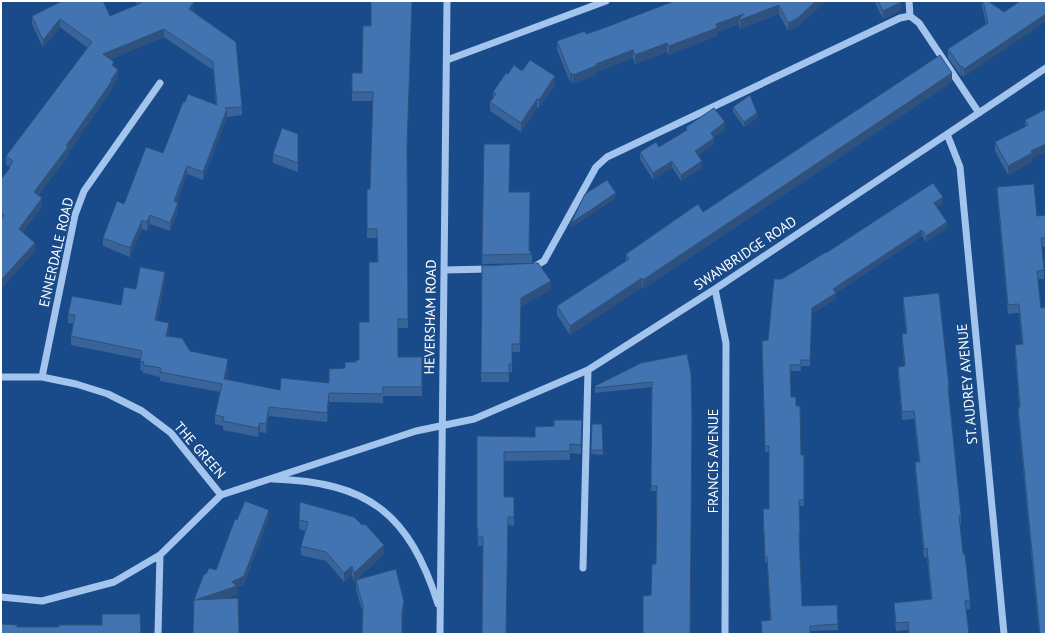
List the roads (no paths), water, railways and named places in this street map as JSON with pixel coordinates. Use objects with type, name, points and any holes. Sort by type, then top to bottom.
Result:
[{"type":"street","name":"HEVERSHAM ROAD","points":[[440,634],[441,427],[447,1]]},
{"type":"street","points":[[447,60],[606,1]]},
{"type":"street","points":[[909,1],[910,16],[919,23],[978,113]]},
{"type":"street","points":[[527,268],[535,268],[544,261],[596,166],[608,157],[900,18],[910,16]]},
{"type":"street","name":"SWANBRIDGE ROAD","points":[[441,427],[474,419],[588,370],[715,289],[1046,68]]},
{"type":"street","name":"ENNERDALE ROAD","points":[[42,378],[75,215],[84,190],[160,82]]},
{"type":"street","name":"ST. AUDREY AVENUE","points":[[947,134],[960,167],[1004,634]]},
{"type":"street","points":[[444,270],[497,269]]},
{"type":"street","name":"FRANCIS AVENUE","points":[[715,289],[726,343],[725,634]]},
{"type":"street","points":[[583,568],[588,370]]},
{"type":"street","name":"THE GREEN","points":[[1,377],[42,378],[76,384],[108,394],[142,411],[171,433],[221,494]]},
{"type":"street","name":"THE GREEN","points":[[1,596],[42,601],[114,582],[160,555],[221,494],[416,431],[441,427]]},
{"type":"street","name":"THE GREEN","points":[[268,479],[304,480],[334,486],[356,493],[377,505],[395,520],[420,555],[440,610]]},
{"type":"street","points":[[158,634],[160,555]]}]
